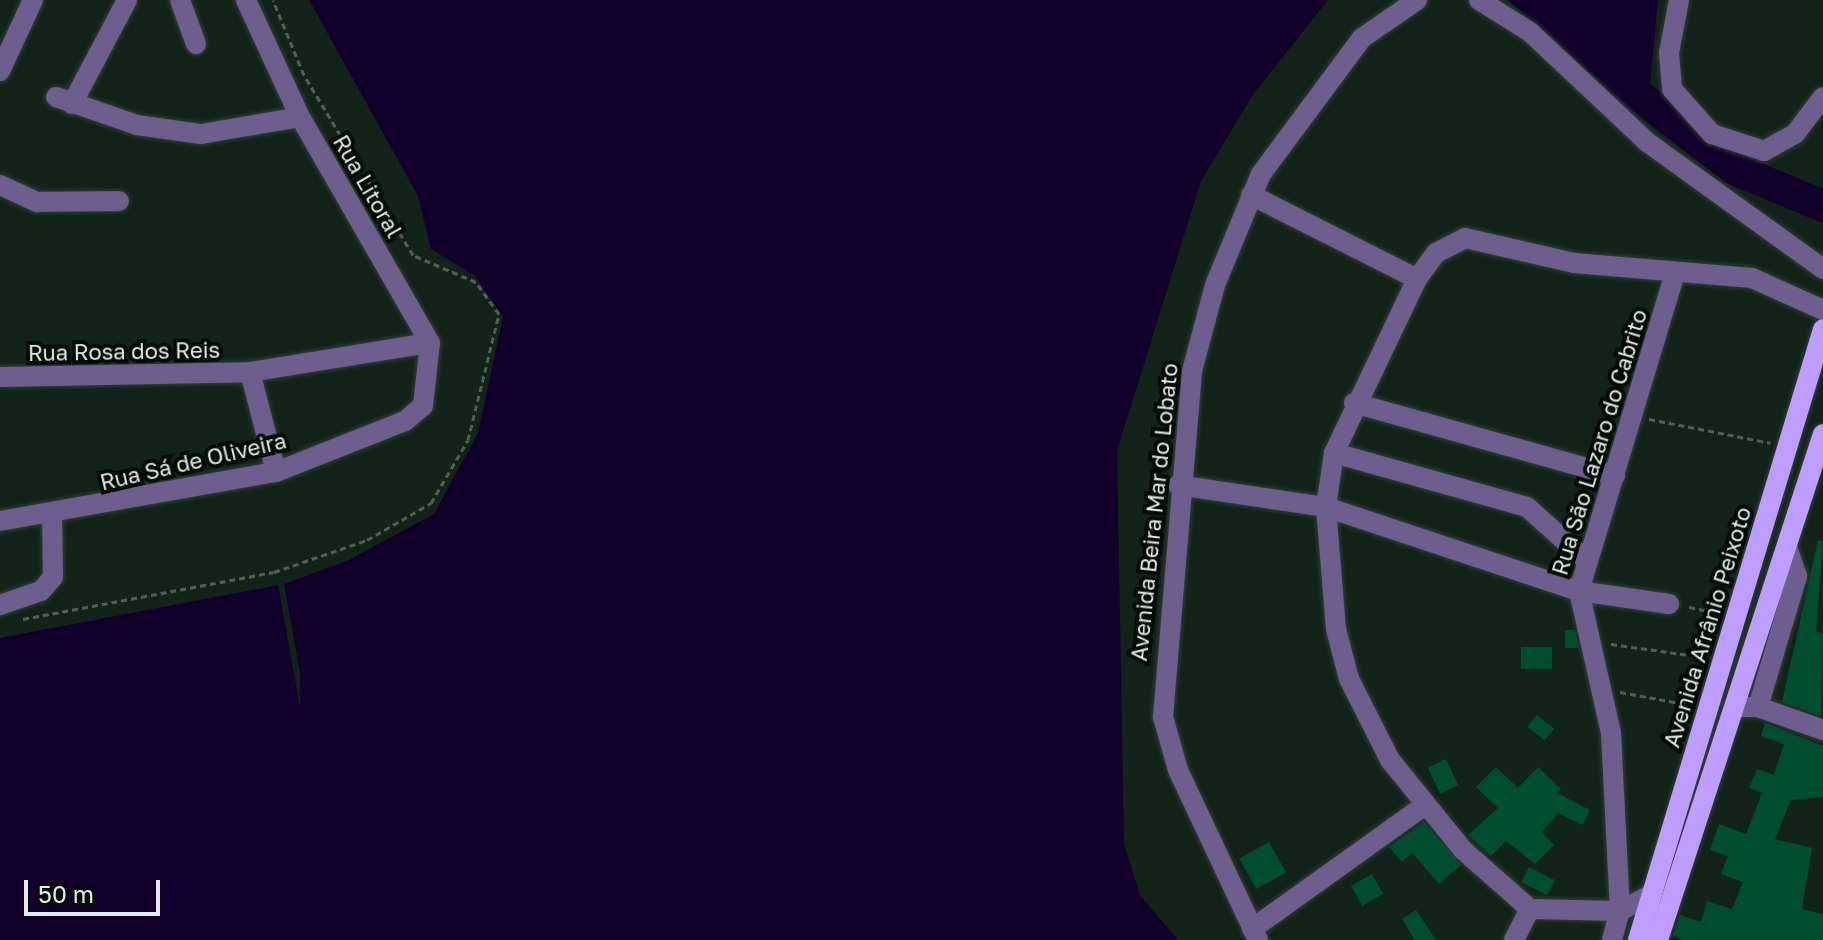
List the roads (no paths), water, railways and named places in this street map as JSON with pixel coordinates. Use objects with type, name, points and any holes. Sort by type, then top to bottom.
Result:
[{"type":"main road","name":"Avenida Afrânio Peixoto","points":[[1638,940],[1823,329]]},
{"type":"main road","points":[[1658,940],[1748,707],[1788,550],[1817,477],[1822,441]]},
{"type":"street","points":[[0,71],[33,0]]},
{"type":"street","points":[[127,0],[64,100],[137,125],[201,134],[300,117]]},
{"type":"street","points":[[180,0],[196,44]]},
{"type":"street","name":"Rua Litoral","points":[[246,0],[300,117],[430,343]]},
{"type":"street","name":"Avenida Beira Mar do Lobato","points":[[1255,934],[1178,770],[1163,717],[1178,485],[1200,332],[1251,195],[1362,38],[1417,0]]},
{"type":"street","points":[[1479,0],[1530,32],[1647,142],[1823,269]]},
{"type":"street","points":[[1679,0],[1669,43],[1672,89],[1712,134],[1753,152],[1795,134],[1823,97]]},
{"type":"street","points":[[0,185],[37,202],[119,201]]},
{"type":"street","points":[[1251,195],[1417,279]]},
{"type":"street","points":[[1652,894],[1620,911],[1530,909],[1487,875],[1424,806],[1370,728],[1349,679],[1336,629],[1326,507],[1334,453],[1354,403],[1417,279],[1436,253],[1465,238],[1568,262],[1759,280],[1823,310]]},
{"type":"street","name":"Rua São Lazaro do Cabrito","points":[[1612,940],[1620,911],[1611,733],[1579,591],[1675,273]]},
{"type":"street","name":"Rua Rosa dos Reis","points":[[0,377],[250,372],[430,343]]},
{"type":"street","name":"Rua Sá de Oliveira","points":[[0,521],[52,515],[276,472],[405,421],[427,398],[430,343]]},
{"type":"street","name":"Rua Rosa dos Reis","points":[[250,372],[276,472]]},
{"type":"street","points":[[1354,403],[1615,476]]},
{"type":"street","points":[[1334,453],[1527,507],[1586,560]]},
{"type":"street","points":[[1178,485],[1326,507],[1579,591],[1669,604]]},
{"type":"street","points":[[0,605],[41,591],[53,577],[52,515]]},
{"type":"street","points":[[1748,707],[1823,730]]},
{"type":"street","points":[[1255,934],[1424,806]]},
{"type":"street","points":[[1514,940],[1530,909]]},
{"type":"waterway","points":[[1641,97],[1734,169],[1823,206]]}]
